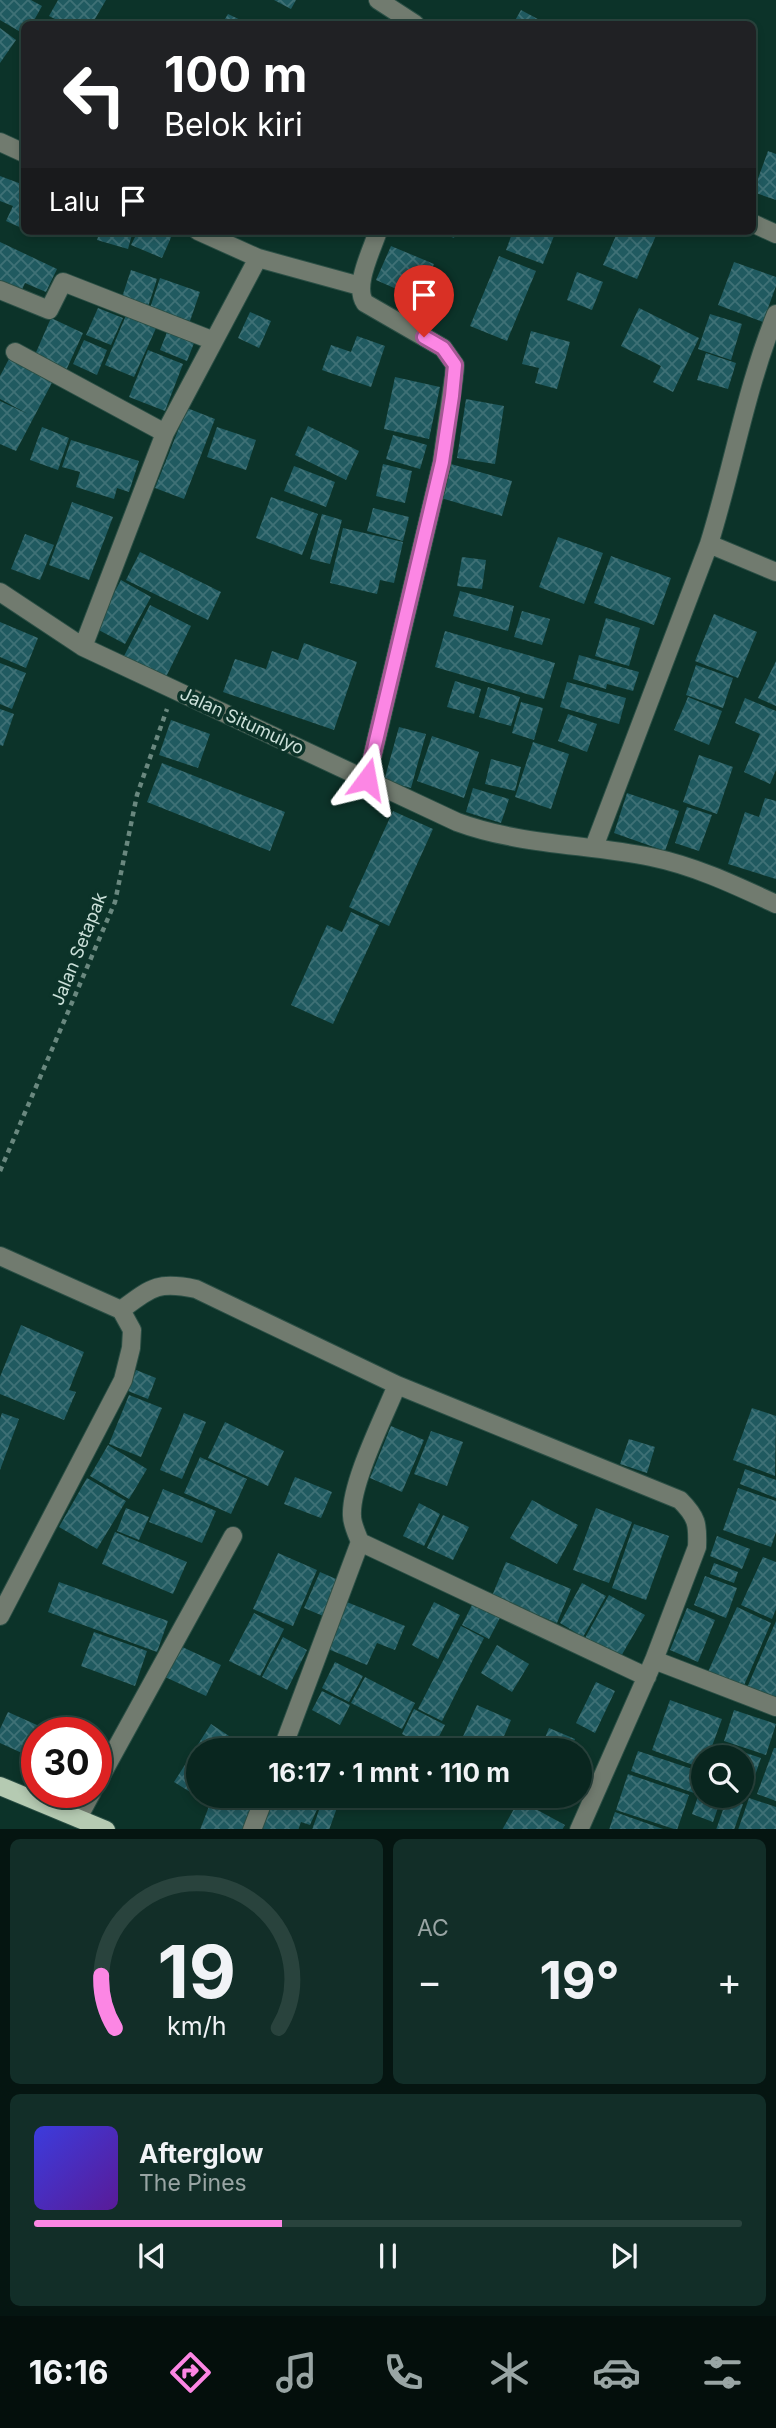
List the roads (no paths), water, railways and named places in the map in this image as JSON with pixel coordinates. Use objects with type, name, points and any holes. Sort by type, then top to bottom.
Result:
[{"type":"main road","points":[[0,1786],[106,1829]]},
{"type":"street","points":[[378,0],[410,21]]},
{"type":"street","points":[[0,142],[21,152]]},
{"type":"street","points":[[756,225],[776,234]]},
{"type":"street","points":[[207,235],[258,258],[360,286]]},
{"type":"street","points":[[367,779],[442,462],[455,365],[443,348],[365,303],[360,286],[377,235]]},
{"type":"street","points":[[83,647],[164,433],[258,258]]},
{"type":"street","points":[[0,290],[49,310],[63,282],[214,341]]},
{"type":"street","points":[[594,847],[709,544],[723,499],[748,393],[776,314]]},
{"type":"street","points":[[15,352],[164,433]]},
{"type":"street","points":[[709,544],[776,572]]},
{"type":"street","name":"Jalan Situmulyo","points":[[0,592],[83,647],[437,813],[479,830],[520,839],[594,847],[678,863],[716,876],[776,904]]},
{"type":"street","points":[[0,1256],[121,1310],[132,1330],[131,1348],[123,1380],[0,1616]]},
{"type":"street","points":[[121,1310],[145,1293],[169,1284],[196,1289],[397,1385],[680,1500],[693,1513],[698,1528],[697,1547],[650,1668],[579,1829]]},
{"type":"street","points":[[286,1738],[360,1542],[352,1518],[354,1496],[397,1385]]},
{"type":"street","points":[[112,1756],[233,1536]]},
{"type":"street","points":[[360,1542],[650,1668],[776,1707]]},
{"type":"street","points":[[78,1818],[83,1808]]},
{"type":"street","points":[[252,1829],[260,1808]]}]
